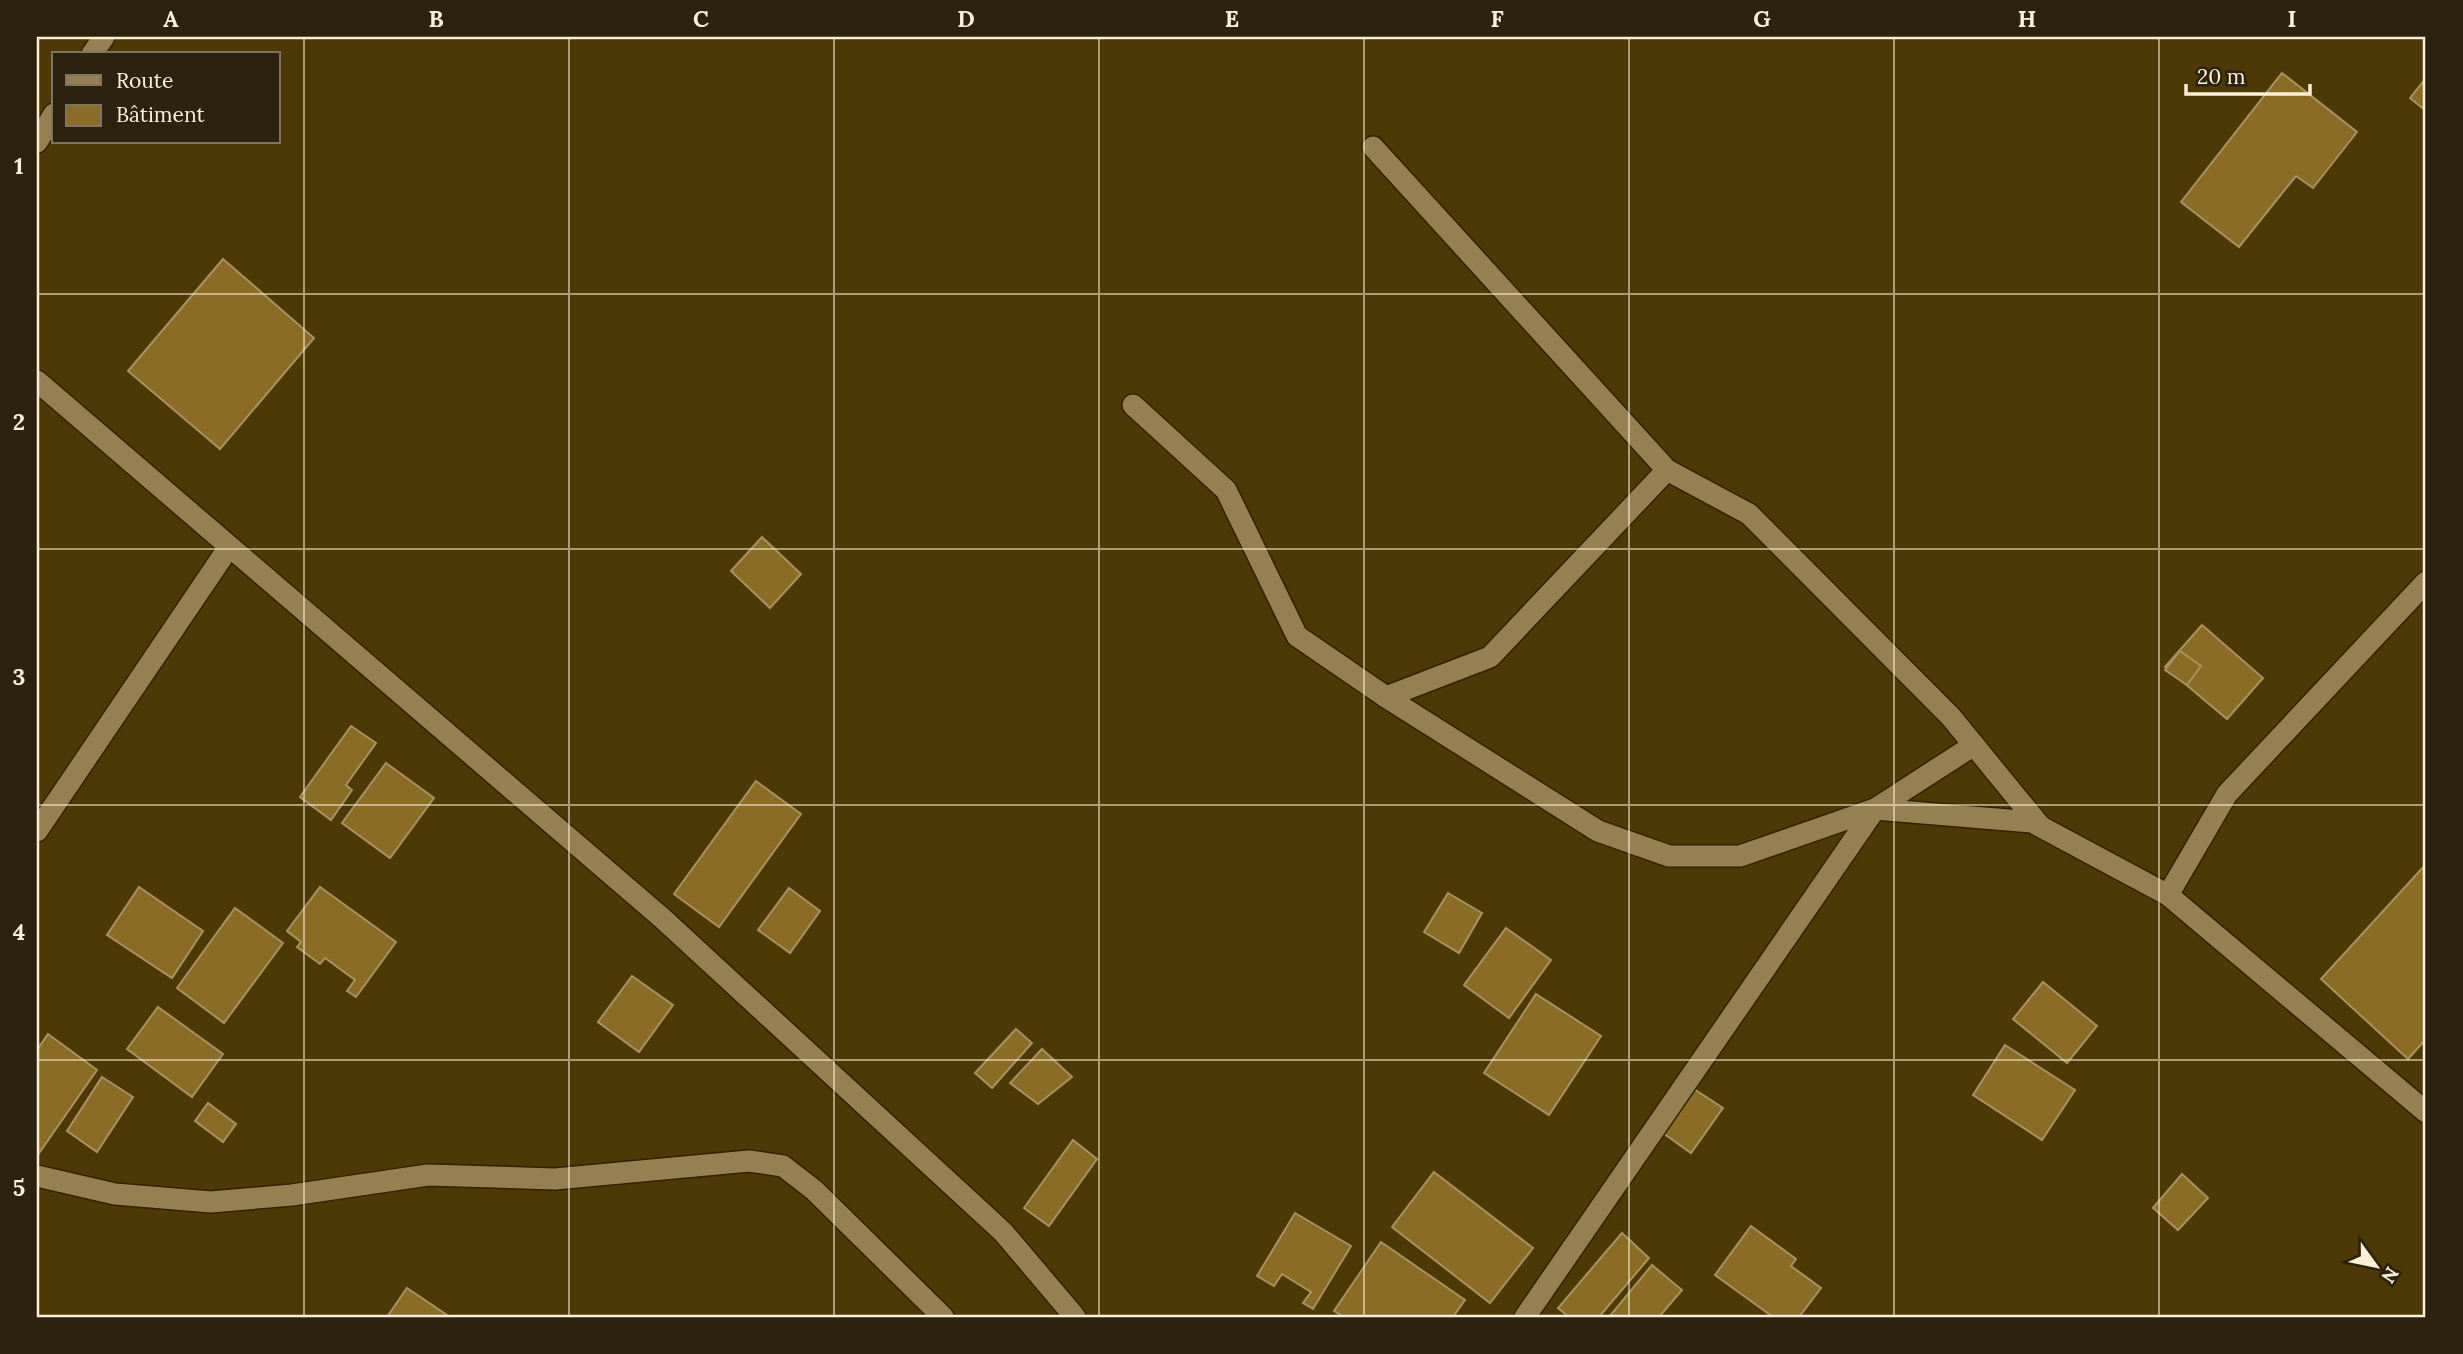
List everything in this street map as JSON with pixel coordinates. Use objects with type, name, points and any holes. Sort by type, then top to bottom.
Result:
[{"type":"street","points":[[93,52],[104,37]]},
{"type":"street","points":[[37,142],[52,117]]},
{"type":"street","points":[[1373,147],[1667,470],[1749,514],[1951,718],[2040,826]]},
{"type":"street","points":[[37,381],[662,918],[1003,1232],[1075,1317]]},
{"type":"street","points":[[1133,405],[1226,490],[1297,636],[1386,697],[1598,831],[1669,856],[1740,856],[1875,809],[1974,745]]},
{"type":"street","points":[[1386,697],[1490,657],[1667,470]]},
{"type":"street","points":[[37,831],[229,547]]},
{"type":"street","points":[[2168,895],[2227,794],[2426,582]]},
{"type":"street","points":[[1875,809],[2032,822],[2168,895],[2426,1112]]},
{"type":"street","points":[[1525,1317],[1875,809]]},
{"type":"street","points":[[37,1175],[115,1194],[211,1202],[292,1195],[428,1175],[555,1179],[749,1161],[783,1166],[814,1190],[943,1317]]},
{"type":"building","points":[[2282,73],[2357,132],[2313,188],[2296,176],[2239,247],[2181,202]]},
{"type":"building","points":[[2426,78],[2426,111],[2410,98]]},
{"type":"building","points":[[223,259],[314,338],[220,449],[128,371]]},
{"type":"building","points":[[762,537],[801,574],[770,608],[731,571]]},
{"type":"building","points":[[2202,625],[2263,678],[2227,719],[2165,667]]},
{"type":"building","points":[[2180,651],[2201,666],[2187,685],[2165,670]]},
{"type":"building","points":[[351,726],[376,743],[346,785],[352,790],[331,820],[300,797]]},
{"type":"building","points":[[386,763],[434,798],[390,858],[342,823]]},
{"type":"building","points":[[756,781],[801,814],[719,927],[674,894]]},
{"type":"building","points":[[2426,864],[2426,1039],[2408,1059],[2321,979]]},
{"type":"building","points":[[139,887],[203,931],[172,978],[107,935]]},
{"type":"building","points":[[320,887],[396,942],[356,997],[347,991],[355,980],[325,958],[320,964],[297,947],[301,942],[287,931]]},
{"type":"building","points":[[789,888],[820,911],[790,953],[758,930]]},
{"type":"building","points":[[1448,893],[1482,913],[1459,953],[1424,932]]},
{"type":"building","points":[[235,908],[283,943],[224,1023],[177,988]]},
{"type":"building","points":[[1506,928],[1551,960],[1509,1018],[1464,985]]},
{"type":"building","points":[[632,976],[673,1005],[639,1052],[598,1022]]},
{"type":"building","points":[[2043,982],[2097,1026],[2067,1063],[2013,1019]]},
{"type":"building","points":[[1536,994],[1601,1036],[1549,1115],[1484,1073]]},
{"type":"building","points":[[158,1007],[223,1054],[192,1097],[127,1049]]},
{"type":"building","points":[[1016,1029],[1032,1043],[992,1088],[975,1073]]},
{"type":"building","points":[[48,1034],[97,1070],[37,1156],[37,1050]]},
{"type":"building","points":[[2005,1045],[2075,1090],[2042,1140],[1973,1095]]},
{"type":"building","points":[[1042,1049],[1072,1077],[1038,1104],[1010,1083]]},
{"type":"building","points":[[102,1077],[133,1097],[97,1152],[67,1131]]},
{"type":"building","points":[[1694,1089],[1723,1108],[1691,1153],[1663,1133]]},
{"type":"building","points":[[208,1103],[236,1124],[223,1142],[195,1121]]},
{"type":"building","points":[[1073,1140],[1097,1159],[1049,1226],[1024,1208]]},
{"type":"building","points":[[1434,1172],[1533,1248],[1490,1303],[1392,1227]]},
{"type":"building","points":[[2182,1174],[2208,1198],[2178,1230],[2153,1208]]},
{"type":"building","points":[[1295,1213],[1351,1246],[1313,1309],[1303,1303],[1311,1292],[1282,1274],[1274,1286],[1257,1276]]},
{"type":"building","points":[[1751,1226],[1796,1259],[1791,1266],[1821,1288],[1799,1317],[1773,1317],[1715,1275]]},
{"type":"building","points":[[1622,1233],[1649,1258],[1599,1317],[1569,1317],[1558,1308]]},
{"type":"building","points":[[1381,1242],[1465,1300],[1453,1317],[1344,1317],[1334,1311]]},
{"type":"building","points":[[1652,1265],[1682,1290],[1659,1317],[1609,1317]]},
{"type":"building","points":[[407,1288],[450,1317],[387,1317]]}]
